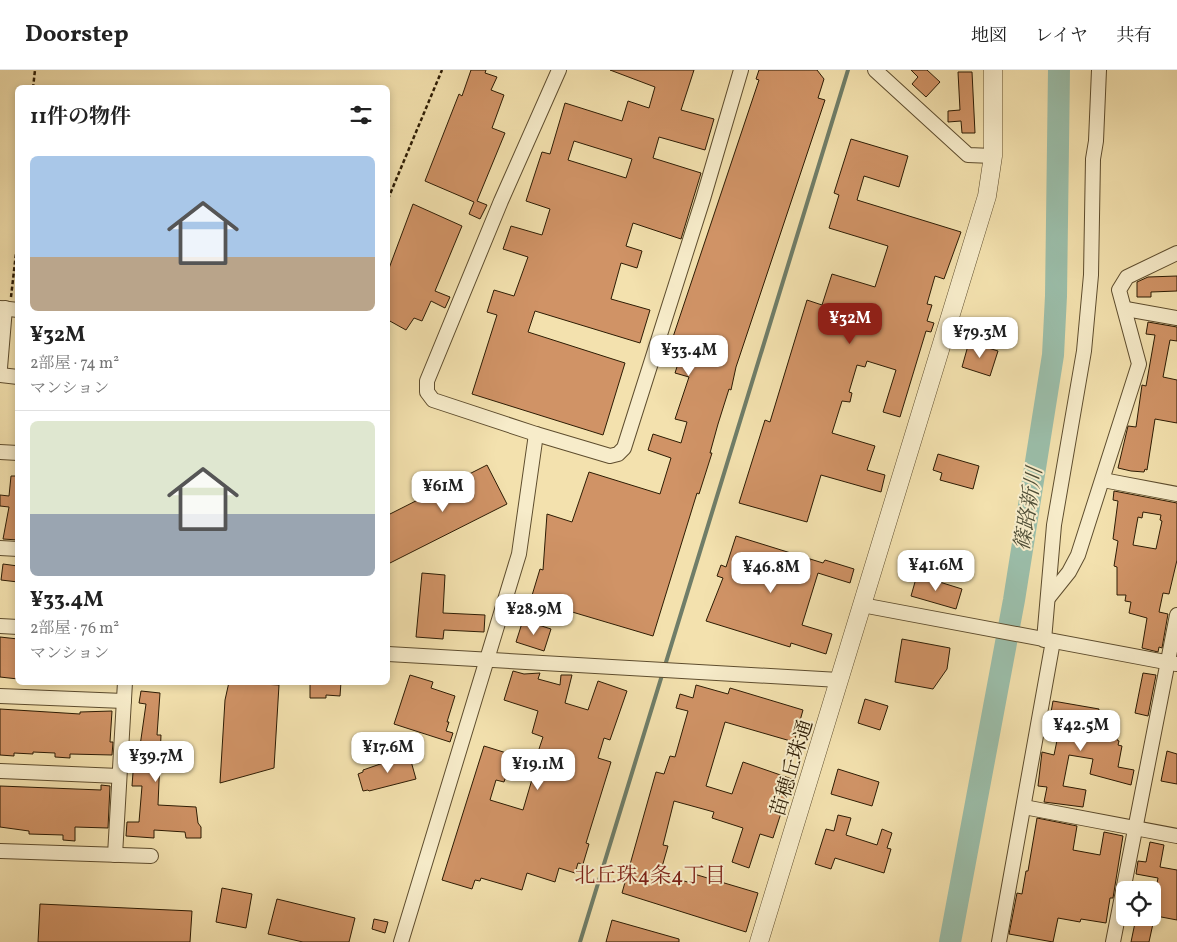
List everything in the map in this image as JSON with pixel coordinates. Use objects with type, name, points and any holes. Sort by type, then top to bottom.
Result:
[{"type":"street","points":[[559,70],[501,201],[427,380],[427,392],[433,400],[610,456],[618,454],[624,448],[703,199],[740,70]]},
{"type":"street","points":[[875,70],[968,155],[993,156]]},
{"type":"street","name":"苗穂丘珠通","points":[[758,942],[987,196],[993,156],[993,70]]},
{"type":"street","points":[[999,942],[1024,807],[1049,597],[1054,525],[1084,351],[1090,284],[1093,159],[1096,141],[1099,70]]},
{"type":"street","points":[[1049,597],[1070,572],[1078,555],[1139,364],[1126,309],[1119,290],[1127,276],[1177,253]]},
{"type":"street","points":[[0,368],[8,309]]},
{"type":"street","points":[[1126,309],[1177,318]]},
{"type":"street","points":[[0,375],[15,377]]},
{"type":"street","points":[[402,942],[519,554],[536,434]]},
{"type":"street","points":[[0,452],[15,454]]},
{"type":"street","points":[[1103,480],[1177,494]]},
{"type":"street","points":[[0,548],[15,549]]},
{"type":"street","points":[[862,605],[1172,664]]},
{"type":"street","points":[[1113,942],[1134,828],[1172,664],[1177,615]]},
{"type":"street","points":[[0,626],[15,627]]},
{"type":"street","points":[[390,654],[839,680]]},
{"type":"street","points":[[115,855],[126,685]]},
{"type":"street","points":[[0,696],[124,702]]},
{"type":"street","points":[[0,771],[120,776]]},
{"type":"street","points":[[1024,807],[1177,836]]},
{"type":"street","points":[[0,851],[151,856]]},
{"type":"path","points":[[33,85],[35,70]]},
{"type":"path","points":[[390,194],[442,70]]},
{"type":"path","points":[[8,309],[15,258]]},
{"type":"building","points":[[471,70],[486,70],[485,73],[497,77],[491,90],[504,95],[492,128],[505,133],[477,201],[487,205],[480,219],[469,214],[474,202],[425,181],[459,94],[462,96]]},
{"type":"building","points":[[610,70],[694,70],[681,110],[714,119],[705,150],[659,137],[653,158],[701,173],[681,239],[633,223],[626,246],[642,251],[637,268],[621,263],[611,299],[650,310],[640,343],[535,311],[528,332],[625,363],[603,435],[472,394],[497,315],[487,312],[494,290],[514,296],[528,257],[503,249],[511,226],[542,235],[550,209],[526,201],[542,152],[550,154],[565,103],[622,121],[628,101],[649,108],[655,87]],"holes":[[[574,141],[632,159],[626,178],[568,160]]]},
{"type":"building","points":[[759,70],[817,70],[824,79],[818,98],[825,100],[736,367],[731,390],[729,389],[718,424],[710,453],[712,453],[699,494],[697,493],[653,636],[552,606],[551,609],[530,602],[540,569],[543,570],[547,514],[572,522],[589,472],[660,494],[671,458],[648,450],[653,434],[681,443],[687,422],[675,419],[689,377],[675,373],[684,345],[672,340],[759,80],[756,79]]},
{"type":"building","points":[[911,70],[927,70],[940,82],[926,97],[912,84],[918,77]]},
{"type":"building","points":[[958,72],[972,72],[975,133],[962,133],[961,121],[948,122],[948,111],[960,110]]},
{"type":"building","points":[[851,139],[908,156],[899,187],[864,176],[857,200],[961,232],[944,279],[935,276],[927,304],[932,305],[927,321],[934,323],[931,332],[926,331],[900,417],[883,412],[896,370],[867,361],[865,367],[857,365],[849,392],[852,393],[850,402],[842,401],[832,433],[875,446],[867,470],[885,475],[881,492],[821,475],[807,522],[739,503],[765,420],[770,422],[807,300],[822,305],[832,274],[875,287],[888,246],[829,228],[839,195],[834,193]]},
{"type":"building","points":[[413,204],[462,226],[435,291],[450,297],[445,308],[431,301],[422,321],[414,318],[406,330],[390,321],[390,266]]},
{"type":"building","points":[[1177,276],[1177,291],[1151,292],[1151,297],[1137,297],[1137,282],[1148,277]]},
{"type":"building","points":[[1148,322],[1177,327],[1177,341],[1170,340],[1163,377],[1177,380],[1177,423],[1155,419],[1147,470],[1145,469],[1144,472],[1118,468],[1128,426],[1136,427],[1142,385],[1146,386],[1155,335],[1146,334]]},
{"type":"building","points":[[969,342],[998,351],[990,376],[962,367]]},
{"type":"building","points":[[938,454],[979,466],[973,489],[940,480],[942,473],[933,470]]},
{"type":"building","points":[[487,465],[507,504],[390,563],[390,514]]},
{"type":"building","points":[[11,476],[15,476],[15,540],[3,539],[9,507],[0,506],[0,495],[9,496]]},
{"type":"building","points":[[1114,491],[1177,503],[1177,560],[1169,594],[1163,593],[1159,612],[1168,614],[1162,648],[1159,647],[1158,652],[1142,648],[1147,618],[1129,613],[1131,602],[1125,601],[1126,595],[1117,595],[1117,567],[1114,566],[1118,541],[1113,539],[1118,501],[1113,500]],"holes":[[[1143,512],[1161,515],[1160,520],[1162,521],[1156,549],[1133,545],[1138,517],[1142,518]]]},
{"type":"building","points":[[736,536],[823,563],[825,560],[854,569],[850,583],[818,573],[802,625],[832,634],[826,654],[791,643],[790,647],[706,621],[723,578],[717,576],[721,565],[726,567]]},
{"type":"building","points":[[3,564],[15,566],[15,582],[1,580]]},
{"type":"building","points":[[422,573],[445,575],[443,613],[485,615],[484,632],[444,630],[443,639],[416,637]]},
{"type":"building","points":[[917,575],[962,589],[956,609],[911,596]]},
{"type":"building","points":[[523,620],[551,629],[544,651],[516,642]]},
{"type":"building","points":[[0,637],[15,639],[15,679],[0,677]]},
{"type":"building","points":[[902,639],[950,648],[947,669],[933,689],[895,682]]},
{"type":"building","points":[[513,671],[524,674],[540,673],[538,679],[560,685],[561,675],[572,675],[565,703],[588,710],[598,681],[627,691],[610,740],[604,738],[598,758],[611,762],[586,843],[589,844],[583,864],[578,863],[575,873],[559,868],[555,882],[527,873],[522,890],[481,878],[480,881],[475,880],[472,889],[442,880],[484,746],[513,755],[504,782],[496,780],[490,800],[523,810],[543,737],[532,733],[538,711],[504,700]]},
{"type":"building","points":[[1143,673],[1156,675],[1148,716],[1135,713]]},
{"type":"building","points":[[410,675],[433,682],[431,688],[455,696],[446,731],[453,733],[450,742],[394,724]]},
{"type":"building","points":[[228,685],[279,685],[274,768],[220,783],[225,700]]},
{"type":"building","points":[[310,685],[341,685],[340,696],[326,695],[326,698],[310,698]]},
{"type":"building","points":[[696,685],[728,694],[730,688],[803,710],[794,742],[725,722],[706,786],[732,794],[743,762],[792,779],[773,838],[760,834],[749,868],[732,862],[743,828],[712,818],[714,812],[674,801],[663,845],[668,846],[660,874],[691,883],[694,874],[758,893],[746,932],[622,893],[656,772],[664,774],[670,756],[675,757],[688,711],[676,708],[680,694],[693,698]]},
{"type":"building","points":[[141,691],[160,693],[157,735],[161,735],[158,805],[196,807],[198,823],[201,827],[201,838],[186,838],[185,832],[154,830],[154,838],[126,836],[127,822],[139,822],[142,786],[132,786],[134,759],[129,756],[130,746],[140,746],[146,704],[139,703]]},
{"type":"building","points":[[865,699],[888,706],[880,730],[858,723]]},
{"type":"building","points":[[1053,701],[1099,709],[1098,716],[1119,720],[1117,740],[1119,741],[1118,745],[1122,746],[1118,767],[1134,770],[1131,785],[1090,774],[1093,759],[1069,755],[1063,786],[1086,790],[1083,807],[1044,802],[1047,787],[1038,786],[1042,752],[1054,755],[1061,721],[1050,718]]},
{"type":"building","points":[[0,709],[80,714],[80,712],[112,711],[110,742],[113,742],[112,755],[70,754],[70,758],[55,757],[55,753],[33,752],[33,754],[14,753],[14,756],[0,755]]},
{"type":"building","points":[[1167,751],[1177,754],[1177,784],[1161,781]]},
{"type":"building","points":[[409,754],[416,779],[363,791],[358,774],[363,772],[363,770]]},
{"type":"building","points":[[838,769],[879,782],[872,806],[831,794]]},
{"type":"building","points":[[101,785],[110,786],[108,828],[75,827],[75,841],[63,840],[63,835],[29,834],[29,831],[0,827],[0,786],[101,790]]},
{"type":"building","points":[[838,815],[851,818],[846,835],[877,845],[882,829],[892,833],[887,848],[891,849],[884,873],[835,858],[831,869],[815,864],[826,829],[834,831]]},
{"type":"building","points":[[1037,818],[1077,826],[1073,850],[1100,855],[1104,832],[1123,836],[1113,898],[1110,898],[1106,923],[1081,919],[1080,922],[1058,918],[1053,942],[1009,934],[1017,893],[1022,894],[1026,871],[1028,871]]},
{"type":"building","points":[[1150,842],[1164,845],[1160,867],[1177,870],[1177,920],[1161,917],[1161,881],[1157,881],[1158,878],[1136,874],[1138,861],[1146,862]]},
{"type":"building","points":[[222,888],[252,894],[246,928],[216,922]]},
{"type":"building","points":[[277,899],[355,918],[349,942],[303,942],[268,934]]},
{"type":"building","points":[[40,904],[192,911],[190,942],[38,942]]},
{"type":"building","points":[[374,919],[388,922],[385,933],[372,929]]},
{"type":"building","points":[[612,920],[679,939],[679,942],[606,942]]},
{"type":"building","points":[[1134,926],[1152,926],[1149,942],[1131,942]]},
{"type":"waterway","points":[[580,942],[848,70]]},
{"type":"waterway","name":"篠路新川","points":[[950,942],[1014,600],[1053,355],[1056,296],[1059,70]]},
{"type":"district","name":"北丘珠4条4丁目","points":[[650,875]]}]
